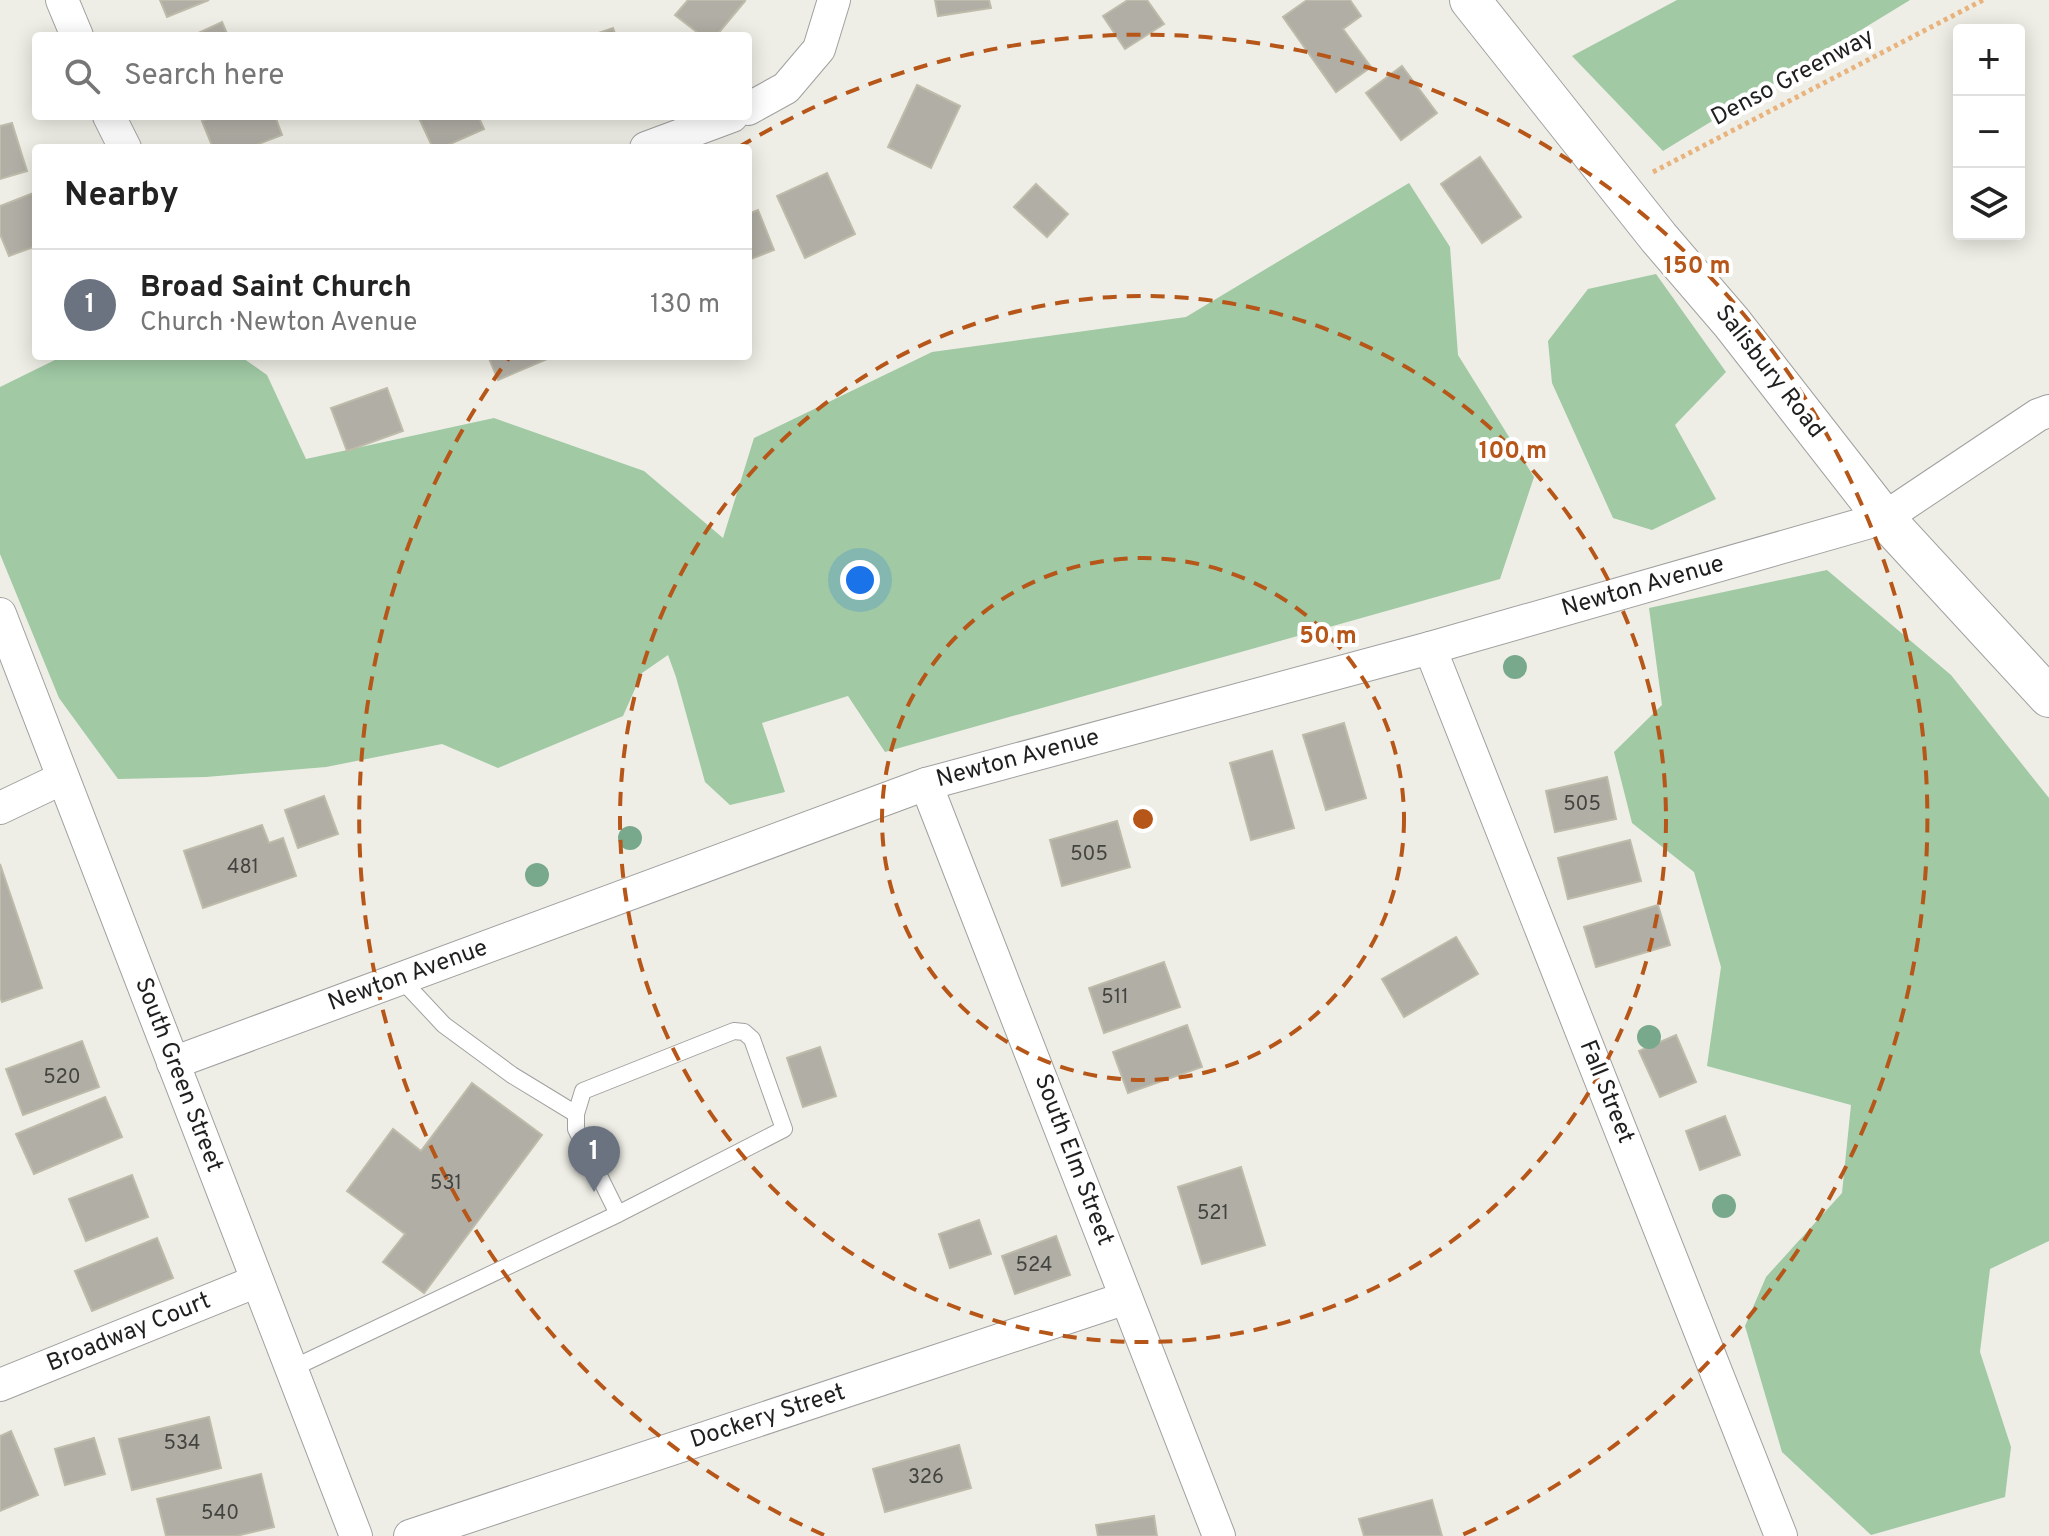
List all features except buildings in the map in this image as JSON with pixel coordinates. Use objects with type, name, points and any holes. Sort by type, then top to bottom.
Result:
[{"type":"street","points":[[62,0],[75,32]]},
{"type":"street","points":[[752,107],[786,88],[819,49],[834,0]]},
{"type":"street","name":"Salisbury Road","points":[[1470,0],[1659,238],[1732,323],[1884,518],[2049,697]]},
{"type":"street","points":[[111,120],[123,144]]},
{"type":"street","points":[[657,144],[721,120]]},
{"type":"street","name":"Newton Avenue","points":[[173,1063],[926,784],[1430,648],[1884,518],[2038,415],[2049,411]]},
{"type":"street","name":"South Green Street","points":[[0,614],[356,1536]]},
{"type":"street","name":"Fall Street","points":[[1430,648],[1781,1536]]},
{"type":"street","points":[[0,808],[63,778]]},
{"type":"street","name":"South Elm Street","points":[[926,784],[1219,1536]]},
{"type":"street","name":"Broadway Court","points":[[0,1385],[257,1281]]},
{"type":"street","name":"Dockery Street","points":[[410,1536],[1126,1298]]},
{"type":"lane","points":[[400,978],[444,1025],[512,1075],[576,1114]]},
{"type":"lane","points":[[291,1369],[618,1214],[784,1129],[752,1039],[744,1032],[734,1031],[583,1091],[576,1114],[576,1129],[618,1214]]},
{"type":"path","name":"Denso Greenway","points":[[1620,189],[1983,0]]},
{"type":"green space","points":[[1677,0],[1910,0],[1663,151],[1572,56]]},
{"type":"green space","points":[[1409,183],[1450,247],[1458,355],[1534,477],[1500,579],[885,752],[848,696],[762,723],[785,792],[730,805],[705,782],[668,655],[642,673],[623,716],[498,768],[442,744],[326,767],[206,777],[118,779],[59,698],[0,554],[0,387],[55,360],[246,360],[267,375],[306,459],[494,418],[644,471],[723,538],[754,438],[932,352],[1186,317]]},
{"type":"green space","points":[[1656,274],[1726,372],[1675,425],[1716,499],[1652,530],[1613,518],[1552,383],[1548,341],[1588,289]]},
{"type":"green space","points":[[1827,570],[1951,675],[2049,798],[2049,1241],[1990,1269],[1980,1352],[2011,1447],[2005,1497],[1871,1535],[1782,1452],[1745,1326],[1766,1277],[1842,1193],[1851,1105],[1707,1066],[1721,967],[1694,872],[1632,823],[1614,752],[1662,705],[1649,608]]},
{"type":"place","name":"Broad Saint Church","points":[[594,1192]]}]
